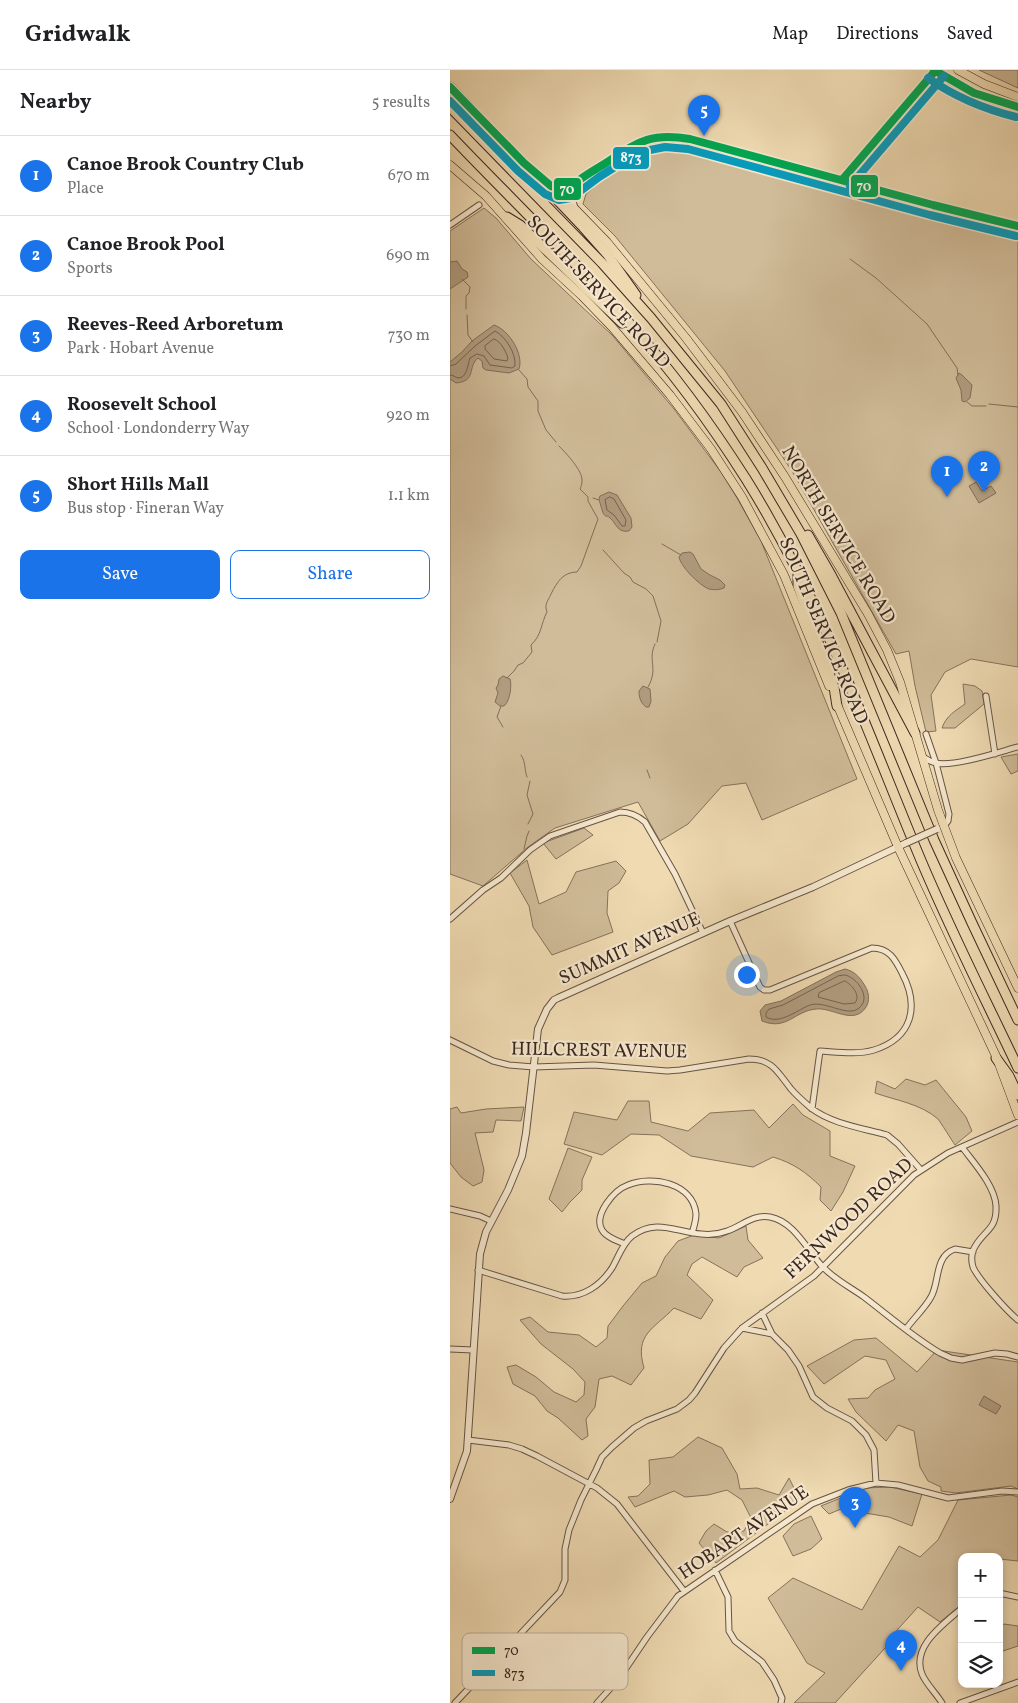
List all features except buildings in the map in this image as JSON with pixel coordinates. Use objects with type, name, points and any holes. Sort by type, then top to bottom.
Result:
[{"type":"highway","points":[[450,82],[459,95]]},
{"type":"highway","points":[[450,87],[524,163],[532,175],[584,227],[628,282],[651,318]]},
{"type":"highway","points":[[450,107],[602,264],[651,318],[721,404],[813,544],[915,733]]},
{"type":"highway","points":[[450,135],[603,294],[645,342],[673,375],[724,445],[754,493],[798,570],[840,662],[933,889],[1018,1068]]},
{"type":"highway","points":[[450,139],[480,166]]},
{"type":"highway","points":[[507,217],[520,225],[627,328],[645,342]]},
{"type":"highway","points":[[762,468],[801,534],[841,613],[938,848],[1018,1020]]},
{"type":"highway","points":[[798,570],[798,586],[834,687],[837,706]]},
{"type":"highway","points":[[996,1058],[1009,1076],[1018,1096]]},
{"type":"main road","points":[[935,70],[977,94],[1018,107]]},
{"type":"main road","points":[[958,70],[984,84],[1018,97]]},
{"type":"main road","name":"NORTH SERVICE ROAD","points":[[524,163],[575,208],[607,242],[686,338],[742,412],[785,476],[868,614],[887,650],[900,682],[922,756],[940,828],[1018,988]]},
{"type":"main road","name":"SOUTH SERVICE ROAD","points":[[450,165],[486,196],[507,217],[542,259],[612,327],[670,395],[711,449],[742,497],[784,575],[837,706],[902,845],[996,1058],[1018,1115]]},
{"type":"street","points":[[842,180],[935,70]]},
{"type":"street","points":[[551,186],[560,190],[566,190],[595,168],[600,167],[630,146],[655,137],[671,136],[690,139],[1018,226]]},
{"type":"street","points":[[575,208],[573,194],[600,167]]},
{"type":"street","points":[[450,225],[479,204]]},
{"type":"street","points":[[986,696],[995,754]]},
{"type":"street","points":[[926,734],[936,763],[949,814],[948,821],[940,828]]},
{"type":"street","points":[[922,756],[936,763],[946,763],[1018,748]]},
{"type":"street","points":[[450,919],[483,890],[502,878],[530,850],[545,839],[620,812],[629,812],[639,816],[645,822],[675,874],[703,933]]},
{"type":"street","name":"SUMMIT AVENUE","points":[[450,1499],[467,1451],[478,1270],[482,1244],[522,1156],[538,1029],[547,1009],[554,1000],[730,921],[813,887],[940,828]]},
{"type":"street","points":[[730,921],[760,987],[764,990],[770,990],[872,948],[882,950],[892,956],[908,984],[912,1004],[910,1018],[903,1030],[892,1041],[882,1047],[862,1052],[820,1052],[812,1109]]},
{"type":"street","name":"HILLCREST AVENUE","points":[[450,1040],[502,1064],[534,1067],[594,1065],[673,1071],[749,1060],[761,1061],[777,1070],[797,1096],[812,1109],[835,1120],[887,1135],[898,1144],[921,1170]]},
{"type":"street","name":"FERNWOOD ROAD","points":[[521,1633],[560,1592],[565,1580],[566,1539],[602,1457],[622,1437],[646,1421],[677,1409],[688,1400],[695,1393],[724,1348],[742,1328],[805,1283],[823,1267],[899,1188],[921,1170],[948,1153],[1018,1122]]},
{"type":"street","points":[[962,1147],[990,1188],[996,1203],[996,1215],[991,1227],[977,1243],[973,1252],[972,1263],[976,1273],[1018,1320]]},
{"type":"street","points":[[625,1244],[603,1232],[599,1222],[601,1213],[608,1200],[626,1185],[633,1183],[654,1181],[675,1186],[684,1192],[696,1212],[692,1233]]},
{"type":"street","points":[[450,1209],[480,1216],[491,1221]]},
{"type":"street","points":[[478,1270],[562,1296],[574,1296],[592,1289],[603,1281],[630,1237],[650,1228],[660,1226],[692,1233],[712,1234],[749,1220],[764,1216],[772,1217],[792,1230],[823,1267],[929,1347],[951,1358],[962,1360],[971,1360],[995,1353],[1018,1357]]},
{"type":"street","points":[[906,1328],[932,1296],[939,1267],[945,1255],[954,1249],[973,1252]]},
{"type":"street","points":[[762,1313],[772,1334],[794,1358],[813,1398],[827,1408],[852,1421],[866,1435],[874,1450],[876,1483]]},
{"type":"street","points":[[742,1328],[772,1334]]},
{"type":"street","points":[[450,1349],[473,1350]]},
{"type":"street","points":[[468,1440],[522,1449],[607,1495],[617,1504],[684,1591]]},
{"type":"street","name":"HOBART AVENUE","points":[[628,1666],[672,1602],[684,1591],[812,1504],[848,1490],[876,1483],[898,1485],[948,1498],[1002,1491],[1018,1492]]},
{"type":"street","points":[[715,1570],[728,1597],[729,1632],[735,1641],[762,1662],[780,1692],[781,1703]]},
{"type":"street","points":[[1003,1594],[1018,1597]]},
{"type":"street","points":[[942,1703],[922,1674],[921,1657],[923,1649],[930,1638],[958,1612]]},
{"type":"street","points":[[960,1703],[1018,1682]]},
{"type":"street","name":"FERNWOOD ROAD","points":[[455,1703],[467,1690]]},
{"type":"street","name":"HOBART AVENUE","points":[[597,1703],[609,1690]]},
{"type":"shaded area","points":[[979,70],[1018,70],[1018,88]]},
{"type":"shaded area","points":[[662,141],[681,141],[912,206],[1018,229],[1018,667],[971,659],[945,672],[931,695],[936,731],[926,732],[909,651],[896,654],[792,471],[725,371],[615,236],[583,204],[586,194],[638,148]]},
{"type":"shaded area","points":[[484,208],[496,218],[531,259],[612,335],[674,409],[721,472],[761,541],[857,779],[762,820],[746,783],[722,786],[688,824],[660,841],[638,802],[555,828],[528,847],[483,886],[450,874],[450,231]]},
{"type":"shaded area","points":[[963,684],[975,686],[982,691],[984,704],[955,728],[942,728],[948,717],[965,704]]},
{"type":"shaded area","points":[[1018,754],[1018,771],[1011,774],[1001,757]]},
{"type":"shaded area","points":[[584,828],[593,835],[556,859],[543,843]]},
{"type":"shaded area","points":[[527,860],[539,904],[566,892],[576,872],[616,861],[626,871],[619,883],[608,891],[607,913],[613,932],[552,955],[533,927],[529,906],[510,873]]},
{"type":"shaded area","points":[[906,1079],[925,1085],[936,1080],[966,1117],[972,1131],[955,1145],[938,1119],[931,1114],[908,1103],[875,1093],[877,1081],[895,1089]]},
{"type":"shaded area","points":[[628,1101],[649,1101],[651,1122],[688,1131],[710,1113],[754,1110],[769,1128],[793,1104],[803,1115],[830,1131],[830,1156],[855,1166],[843,1192],[831,1211],[820,1200],[821,1187],[793,1165],[773,1157],[753,1167],[691,1156],[659,1135],[631,1134],[602,1155],[564,1144],[574,1112],[617,1120]]},
{"type":"shaded area","points":[[457,1107],[461,1113],[486,1109],[524,1107],[521,1121],[496,1120],[493,1132],[475,1133],[484,1170],[482,1182],[473,1186],[461,1177],[450,1163],[450,1109]]},
{"type":"shaded area","points":[[568,1148],[592,1157],[582,1180],[582,1190],[562,1212],[549,1199]]},
{"type":"shaded area","points":[[746,1226],[748,1240],[763,1258],[744,1267],[737,1277],[702,1257],[692,1264],[687,1275],[713,1300],[701,1319],[674,1308],[653,1327],[644,1340],[642,1347],[644,1368],[631,1385],[612,1376],[599,1379],[595,1407],[586,1419],[588,1436],[582,1440],[558,1418],[547,1411],[535,1396],[513,1384],[507,1367],[516,1365],[536,1377],[554,1392],[576,1402],[584,1395],[585,1382],[573,1369],[541,1344],[520,1320],[530,1317],[548,1332],[579,1335],[596,1347],[607,1338],[608,1326],[642,1283],[656,1276],[665,1257],[678,1241],[694,1235],[719,1238]]},
{"type":"shaded area","points":[[876,1338],[917,1372],[937,1350],[1018,1362],[1018,1489],[1011,1486],[956,1493],[941,1491],[941,1487],[928,1481],[920,1467],[914,1431],[898,1425],[886,1441],[856,1412],[848,1399],[868,1398],[875,1390],[895,1379],[886,1360],[865,1356],[824,1384],[807,1366],[854,1340]]},
{"type":"shaded area","points":[[698,1437],[722,1448],[737,1474],[740,1489],[757,1488],[779,1495],[789,1478],[800,1500],[716,1563],[699,1543],[706,1531],[714,1524],[727,1532],[744,1531],[751,1518],[742,1500],[727,1490],[708,1495],[685,1497],[674,1491],[635,1507],[628,1497],[638,1496],[650,1484],[649,1460],[673,1457]]},
{"type":"shaded area","points":[[890,1487],[922,1494],[912,1526],[889,1517],[841,1509],[829,1514],[821,1506],[865,1488]]},
{"type":"shaded area","points":[[1011,1495],[1018,1497],[1018,1561],[1003,1559],[1003,1553],[958,1553],[958,1607],[940,1622],[918,1607],[898,1629],[886,1647],[835,1703],[794,1703],[825,1673],[807,1663],[768,1598],[793,1578],[862,1610],[899,1546],[920,1557],[938,1540],[958,1500]]},
{"type":"shaded area","points":[[811,1516],[822,1539],[811,1549],[793,1556],[783,1536],[794,1524]]},
{"type":"shaded area","points":[[1003,1625],[1018,1626],[1018,1646],[1003,1651],[1003,1643]]},
{"type":"water","points":[[457,261],[462,269],[467,272],[468,277],[450,289],[450,262]]},
{"type":"water","points":[[494,325],[505,332],[514,343],[519,356],[519,369],[509,373],[486,370],[483,368],[482,361],[478,358],[467,380],[456,383],[450,379],[450,362],[472,341]]},
{"type":"water","points":[[959,373],[972,385],[970,398],[965,402],[962,401],[961,390],[956,378]]},
{"type":"water","points":[[976,482],[982,491],[991,486],[996,493],[979,503],[969,486]]},
{"type":"water","points":[[609,492],[617,495],[631,518],[632,527],[629,531],[622,531],[603,513],[599,499],[600,496]]},
{"type":"water","points":[[690,552],[701,569],[720,580],[725,585],[724,588],[709,589],[700,584],[691,575],[683,566],[679,557],[682,553]]},
{"type":"water","points":[[503,676],[510,679],[511,689],[506,704],[500,706],[495,702],[498,693],[496,688],[499,679]]},
{"type":"water","points":[[643,686],[650,689],[651,701],[649,707],[644,705],[640,698],[639,691]]},
{"type":"water","points":[[845,969],[856,975],[867,991],[868,1002],[861,1012],[849,1015],[816,1009],[808,1010],[778,1024],[762,1021],[760,1011],[765,1005],[781,1001]]},
{"type":"water","points":[[984,1396],[1001,1406],[996,1414],[979,1405]]},
{"type":"waterway","points":[[850,259],[876,278],[927,324],[957,368],[958,375]]},
{"type":"waterway","points":[[462,279],[470,287],[469,293],[466,296],[466,309]]},
{"type":"waterway","points":[[467,315],[468,335],[473,342]]},
{"type":"waterway","points":[[519,370],[527,379],[528,387],[538,401],[538,411],[546,430],[556,442]]},
{"type":"waterway","points":[[967,402],[972,406],[986,406]]},
{"type":"waterway","points":[[989,404],[1018,407]]},
{"type":"waterway","points":[[507,678],[532,652],[531,645],[539,633],[547,612],[548,601],[561,578],[572,572],[577,572],[581,566],[598,519],[588,501],[588,497],[580,489],[582,481],[580,472],[574,462],[559,446]]},
{"type":"waterway","points":[[593,498],[599,500]]},
{"type":"waterway","points":[[662,544],[681,555]]},
{"type":"waterway","points":[[603,550],[633,582],[646,589],[653,596],[661,621],[657,642]]},
{"type":"waterway","points":[[648,687],[653,675],[652,655],[655,644]]},
{"type":"waterway","points":[[501,706],[497,717],[503,727]]},
{"type":"waterway","points":[[521,755],[524,760],[527,777]]},
{"type":"waterway","points":[[647,770],[650,778]]},
{"type":"waterway","points":[[528,824],[533,814],[527,795],[530,781]]},
{"type":"waterway","points":[[524,849],[529,831]]},
{"type":"transit line","name":"70","points":[[934,70],[974,93],[1018,107]]},
{"type":"transit line","name":"70","points":[[842,180],[936,70]]},
{"type":"transit line","name":"873","points":[[850,186],[944,76]]},
{"type":"transit line","name":"873","points":[[928,78],[970,102],[1016,117]]},
{"type":"transit line","name":"70","points":[[450,87],[524,163],[551,186],[561,190],[566,190],[592,171],[633,146],[652,139],[675,137],[690,139],[1018,226]]},
{"type":"transit line","name":"873","points":[[450,101],[518,171],[545,194],[559,200],[571,198],[626,160],[645,151],[665,147],[688,149],[930,215],[1016,236]]},
{"type":"place","name":"Short Hills Mall","points":[[704,136]]},
{"type":"place","name":"Canoe Brook Pool","points":[[984,492]]},
{"type":"place","name":"Canoe Brook Country Club","points":[[947,497]]},
{"type":"place","name":"Reeves-Reed Arboretum","points":[[855,1528]]},
{"type":"place","name":"Roosevelt School","points":[[901,1671]]}]
